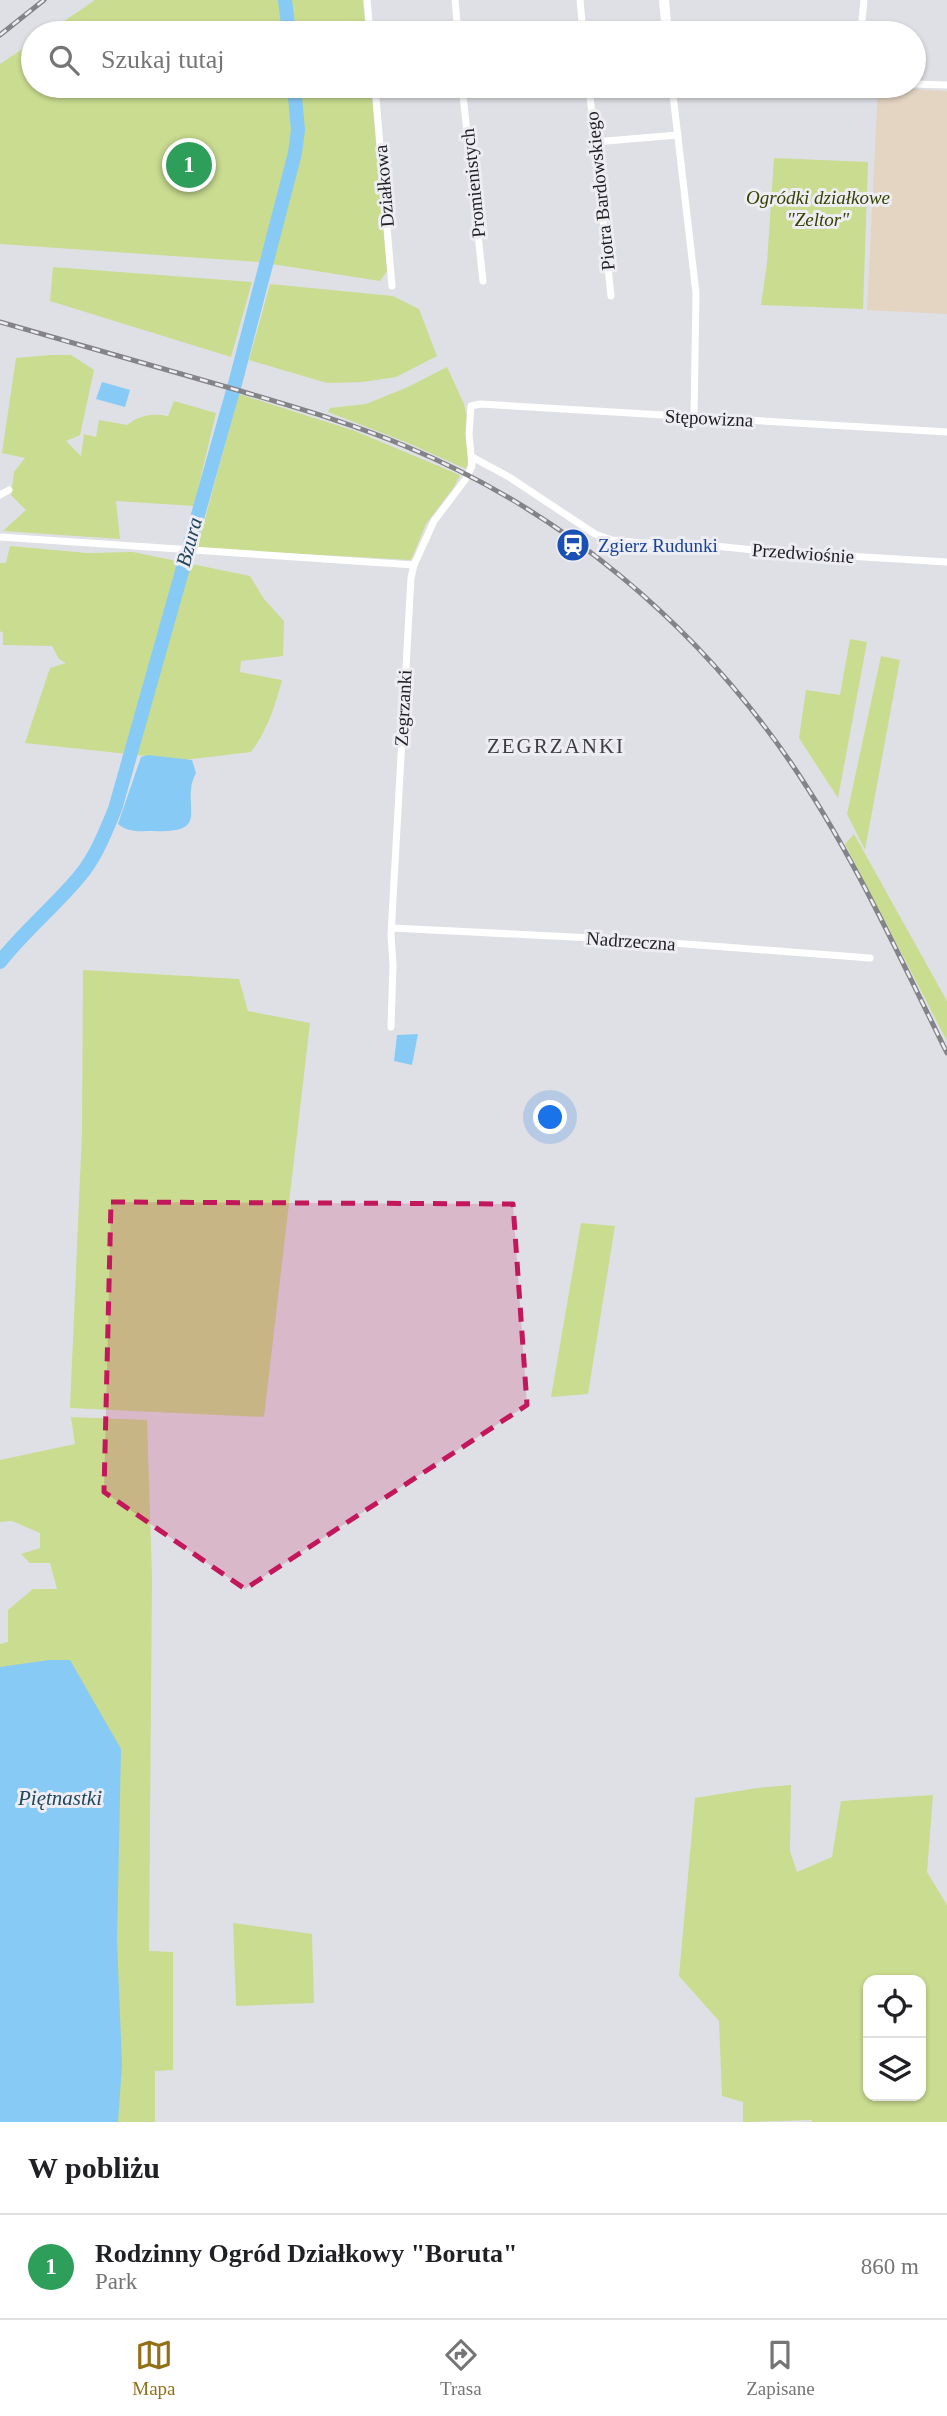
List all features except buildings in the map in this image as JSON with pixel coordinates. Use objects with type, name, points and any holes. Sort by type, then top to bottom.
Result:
[{"type":"street","points":[[367,0],[369,21]]},
{"type":"street","points":[[455,0],[457,21]]},
{"type":"street","points":[[580,0],[582,21]]},
{"type":"street","points":[[664,0],[666,21]]},
{"type":"street","points":[[862,21],[864,0]]},
{"type":"street","points":[[926,84],[947,85]]},
{"type":"street","name":"Działkowa","points":[[377,98],[392,286]]},
{"type":"street","name":"Promienistych","points":[[463,98],[483,281]]},
{"type":"street","name":"Piotra Bardowskiego","points":[[590,98],[611,296]]},
{"type":"street","points":[[673,98],[696,293],[694,417]]},
{"type":"street","points":[[594,142],[678,135]]},
{"type":"street","name":"Stępowizna","points":[[471,406],[480,404],[947,432]]},
{"type":"street","name":"Zegrzanki","points":[[391,1027],[392,929],[410,585],[414,565],[434,521],[468,475],[472,457],[471,406]]},
{"type":"street","name":"Przedwiośnie","points":[[472,457],[509,477],[595,534],[612,540],[947,562]]},
{"type":"street","points":[[0,495],[9,489]]},
{"type":"street","points":[[0,537],[414,565]]},
{"type":"street","name":"Nadrzeczna","points":[[392,929],[633,940],[870,958]]},
{"type":"highlighted area","points":[[111,1202],[513,1204],[527,1405],[245,1589],[104,1492]]},
{"type":"shaded area","points":[[926,90],[947,91],[947,314],[867,310],[877,98],[926,98]]},
{"type":"green space","points":[[95,0],[363,0],[365,21],[64,21]]},
{"type":"green space","points":[[21,50],[21,98],[372,98],[387,271],[380,281],[259,262],[0,244],[0,64]]},
{"type":"green space","name":"Ogródki działkowe \"Zeltor\"","points":[[774,158],[868,162],[863,309],[761,305],[767,263]]},
{"type":"green space","points":[[53,267],[252,282],[231,357],[50,301]]},
{"type":"green space","points":[[270,284],[393,296],[419,309],[437,356],[396,377],[363,382],[327,383],[249,360]]},
{"type":"green space","points":[[71,355],[94,370],[80,435],[66,441],[81,456],[84,434],[96,437],[99,420],[127,425],[146,416],[168,416],[174,401],[216,413],[194,506],[116,501],[120,539],[3,531],[26,510],[11,495],[14,472],[25,458],[2,453],[16,358]]},
{"type":"green space","points":[[447,367],[467,417],[469,458],[466,469],[328,412],[330,408],[366,404]]},
{"type":"green space","points":[[239,394],[355,431],[460,475],[426,524],[412,558],[197,548]]},
{"type":"green space","points":[[10,546],[87,553],[133,552],[250,576],[264,599],[284,621],[283,656],[241,661],[240,672],[282,680],[270,717],[251,752],[184,760],[25,743],[50,668],[66,663],[59,659],[52,646],[3,645],[3,633],[0,631],[0,563],[6,563]]},
{"type":"green space","points":[[850,639],[867,642],[838,798],[799,738],[806,690],[840,695]]},
{"type":"green space","points":[[881,656],[900,660],[865,850],[847,814]]},
{"type":"green space","points":[[854,834],[947,1001],[947,1041],[845,844]]},
{"type":"green space","points":[[83,970],[239,979],[248,1011],[310,1023],[264,1417],[70,1408],[82,1132]]},
{"type":"green space","points":[[581,1223],[615,1226],[588,1394],[551,1397]]},
{"type":"green space","points":[[71,1417],[147,1420],[152,1577],[149,1951],[173,1952],[173,2070],[155,2071],[155,2122],[103,2122],[0,1673],[0,1644],[8,1642],[8,1610],[33,1589],[57,1589],[50,1563],[30,1563],[21,1554],[40,1548],[40,1533],[12,1521],[0,1522],[0,1460],[75,1444]]},
{"type":"green space","points":[[791,1785],[790,1851],[797,1872],[832,1857],[841,1801],[933,1795],[927,1872],[947,1905],[947,2122],[743,2122],[743,2102],[722,2096],[719,2021],[679,1976],[695,1798]]},
{"type":"green space","points":[[233,1923],[312,1934],[314,2003],[236,2006]]},
{"type":"water","points":[[102,382],[130,390],[125,407],[96,399]]},
{"type":"water","points":[[148,755],[192,760],[196,773],[192,785],[191,815],[183,828],[172,831],[140,831],[126,829],[118,824],[141,757]]},
{"type":"water","points":[[418,1034],[412,1065],[394,1061],[397,1035]]},
{"type":"water","name":"Piętnastki","points":[[70,1660],[121,1749],[117,1941],[122,2065],[118,2122],[0,2122],[0,1667]]},
{"type":"waterway","name":"Bzura","points":[[285,0],[288,21]]},
{"type":"waterway","name":"Bzura","points":[[0,962],[85,869],[100,844],[115,809],[236,380],[295,153],[298,130],[295,98]]},
{"type":"railway","points":[[0,35],[44,0]]},
{"type":"railway","points":[[0,322],[301,409],[405,446],[518,503],[621,576],[668,618],[712,664],[753,712],[791,763],[855,868],[947,1053]]},
{"type":"place","name":"Rodzinny Ogród Działkowy \"Boruta\"","points":[[189,165]]},
{"type":"place","name":"Zgierz Rudunki","points":[[573,545]]},
{"type":"district","name":"ZEGRZANKI","points":[[556,746]]}]
